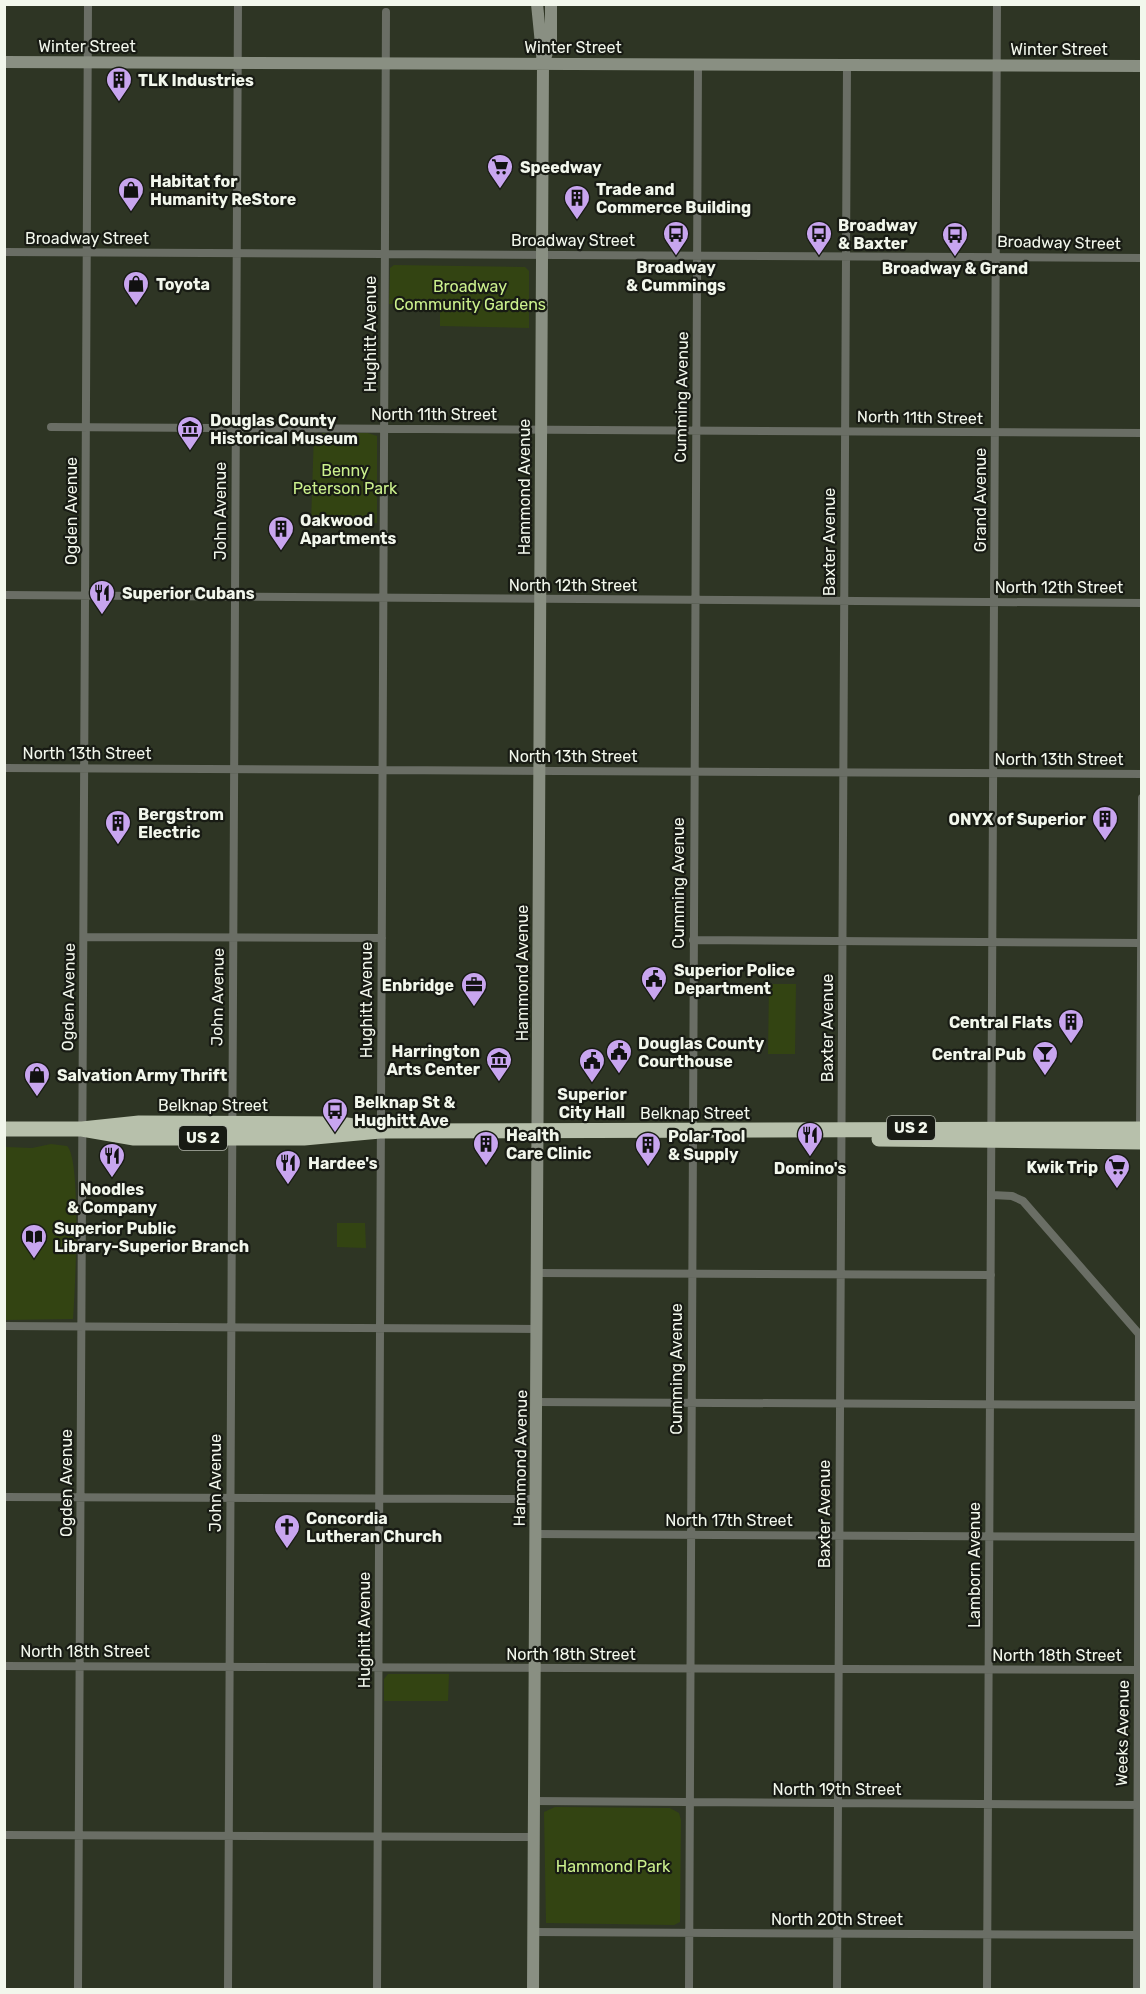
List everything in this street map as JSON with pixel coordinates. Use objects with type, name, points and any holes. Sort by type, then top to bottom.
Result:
[{"type":"highway","name":"Belknap Street","points":[[4,1129],[82,1130],[134,1138],[231,1131],[312,1138],[380,1131],[1141,1135]]},
{"type":"street","name":"Ogden Avenue","points":[[78,1989],[88,4]]},
{"type":"street","name":"John Avenue","points":[[228,1989],[238,4]]},
{"type":"street","name":"Hammond Avenue","points":[[533,1989],[543,64],[538,42],[537,4]]},
{"type":"street","name":"Hammond Avenue","points":[[543,64],[551,41],[551,4]]},
{"type":"street","name":"Grand Avenue","points":[[993,1134],[996,4]]},
{"type":"street","name":"Hughitt Avenue","points":[[377,1989],[386,12]]},
{"type":"street","name":"Winter Street","points":[[4,62],[1142,66]]},
{"type":"street","name":"Cumming Avenue","points":[[689,1989],[698,65]]},
{"type":"street","name":"Baxter Avenue","points":[[837,1989],[841,1274],[837,1132],[842,940],[846,66]]},
{"type":"street","name":"Broadway Street","points":[[4,252],[1142,258]]},
{"type":"street","name":"North 11th Street","points":[[51,427],[1142,433]]},
{"type":"street","name":"North 12th Street","points":[[4,595],[384,600],[1142,603]]},
{"type":"street","name":"North 13th Street","points":[[4,768],[1142,774]]},
{"type":"street","points":[[1141,1135],[1142,798]]},
{"type":"street","points":[[84,937],[382,938]]},
{"type":"street","points":[[693,940],[1141,943]]},
{"type":"street","name":"Lamborn Avenue","points":[[987,1989],[993,1134]]},
{"type":"street","points":[[992,1195],[1012,1196],[1023,1202],[1140,1334]]},
{"type":"street","points":[[538,1273],[991,1275]]},
{"type":"street","points":[[4,1326],[537,1329]]},
{"type":"street","name":"Weeks Avenue","points":[[1137,1989],[1140,1935],[1138,1537],[1140,1334]]},
{"type":"street","points":[[537,1402],[1139,1405]]},
{"type":"street","points":[[4,1497],[536,1500]]},
{"type":"street","name":"North 17th Street","points":[[535,1534],[1138,1537]]},
{"type":"street","name":"North 18th Street","points":[[4,1666],[1138,1670]]},
{"type":"street","name":"North 19th Street","points":[[533,1801],[1139,1805]]},
{"type":"street","points":[[4,1835],[533,1837]]},
{"type":"street","name":"North 20th Street","points":[[533,1932],[1140,1935]]},
{"type":"green space","name":"Broadway Community Gardens","points":[[394,265],[525,267],[529,271],[529,328],[440,326],[440,304],[389,304],[390,268]]},
{"type":"green space","name":"Benny Peterson Park","points":[[314,433],[368,433],[377,436],[377,523],[311,523]]},
{"type":"green space","points":[[769,984],[796,984],[795,1054],[768,1054]]},
{"type":"green space","points":[[51,1144],[67,1146],[72,1156],[75,1175],[73,1319],[5,1320],[6,1147],[32,1148]]},
{"type":"green space","points":[[337,1223],[365,1223],[366,1248],[337,1247]]},
{"type":"green space","points":[[388,1674],[449,1674],[448,1701],[384,1701],[384,1679]]},
{"type":"green space","name":"Hammond Park","points":[[555,1807],[670,1808],[679,1813],[681,1820],[680,1922],[674,1925],[546,1923],[544,1812]]},
{"type":"place","name":"TLK Industries","points":[[119,103]]},
{"type":"place","name":"Speedway","points":[[500,190]]},
{"type":"place","name":"Habitat for Humanity ReStore","points":[[131,213]]},
{"type":"place","name":"Trade and Commerce Building","points":[[577,221]]},
{"type":"place","name":"Broadway & Cummings","points":[[676,257]]},
{"type":"place","name":"Broadway & Baxter","points":[[819,257]]},
{"type":"place","name":"Broadway & Grand","points":[[955,258]]},
{"type":"place","name":"Toyota","points":[[136,307]]},
{"type":"place","name":"Douglas County Historical Museum","points":[[190,452]]},
{"type":"place","name":"Oakwood Apartments","points":[[281,552]]},
{"type":"place","name":"Superior Cubans","points":[[102,616]]},
{"type":"place","name":"ONYX of Superior","points":[[1105,842]]},
{"type":"place","name":"Bergstrom Electric","points":[[118,846]]},
{"type":"place","name":"Superior Police Department","points":[[654,1002]]},
{"type":"place","name":"Enbridge","points":[[474,1008]]},
{"type":"place","name":"Central Flats","points":[[1071,1045]]},
{"type":"place","name":"Douglas County Courthouse","points":[[619,1075]]},
{"type":"place","name":"Central Pub","points":[[1045,1077]]},
{"type":"place","name":"Harrington Arts Center","points":[[499,1083]]},
{"type":"place","name":"Superior City Hall","points":[[592,1084]]},
{"type":"place","name":"Salvation Army Thrift","points":[[37,1098]]},
{"type":"place","name":"Belknap St & Hughitt Ave","points":[[335,1134]]},
{"type":"place","name":"Domino's","points":[[810,1158]]},
{"type":"place","name":"Health Care Clinic","points":[[486,1167]]},
{"type":"place","name":"Polar Tool & Supply","points":[[648,1168]]},
{"type":"place","name":"Noodles & Company","points":[[112,1179]]},
{"type":"place","name":"Hardee's","points":[[288,1186]]},
{"type":"place","name":"Kwik Trip","points":[[1117,1190]]},
{"type":"place","name":"Superior Public Library-Superior Branch","points":[[34,1260]]},
{"type":"place","name":"Concordia Lutheran Church","points":[[287,1550]]}]
